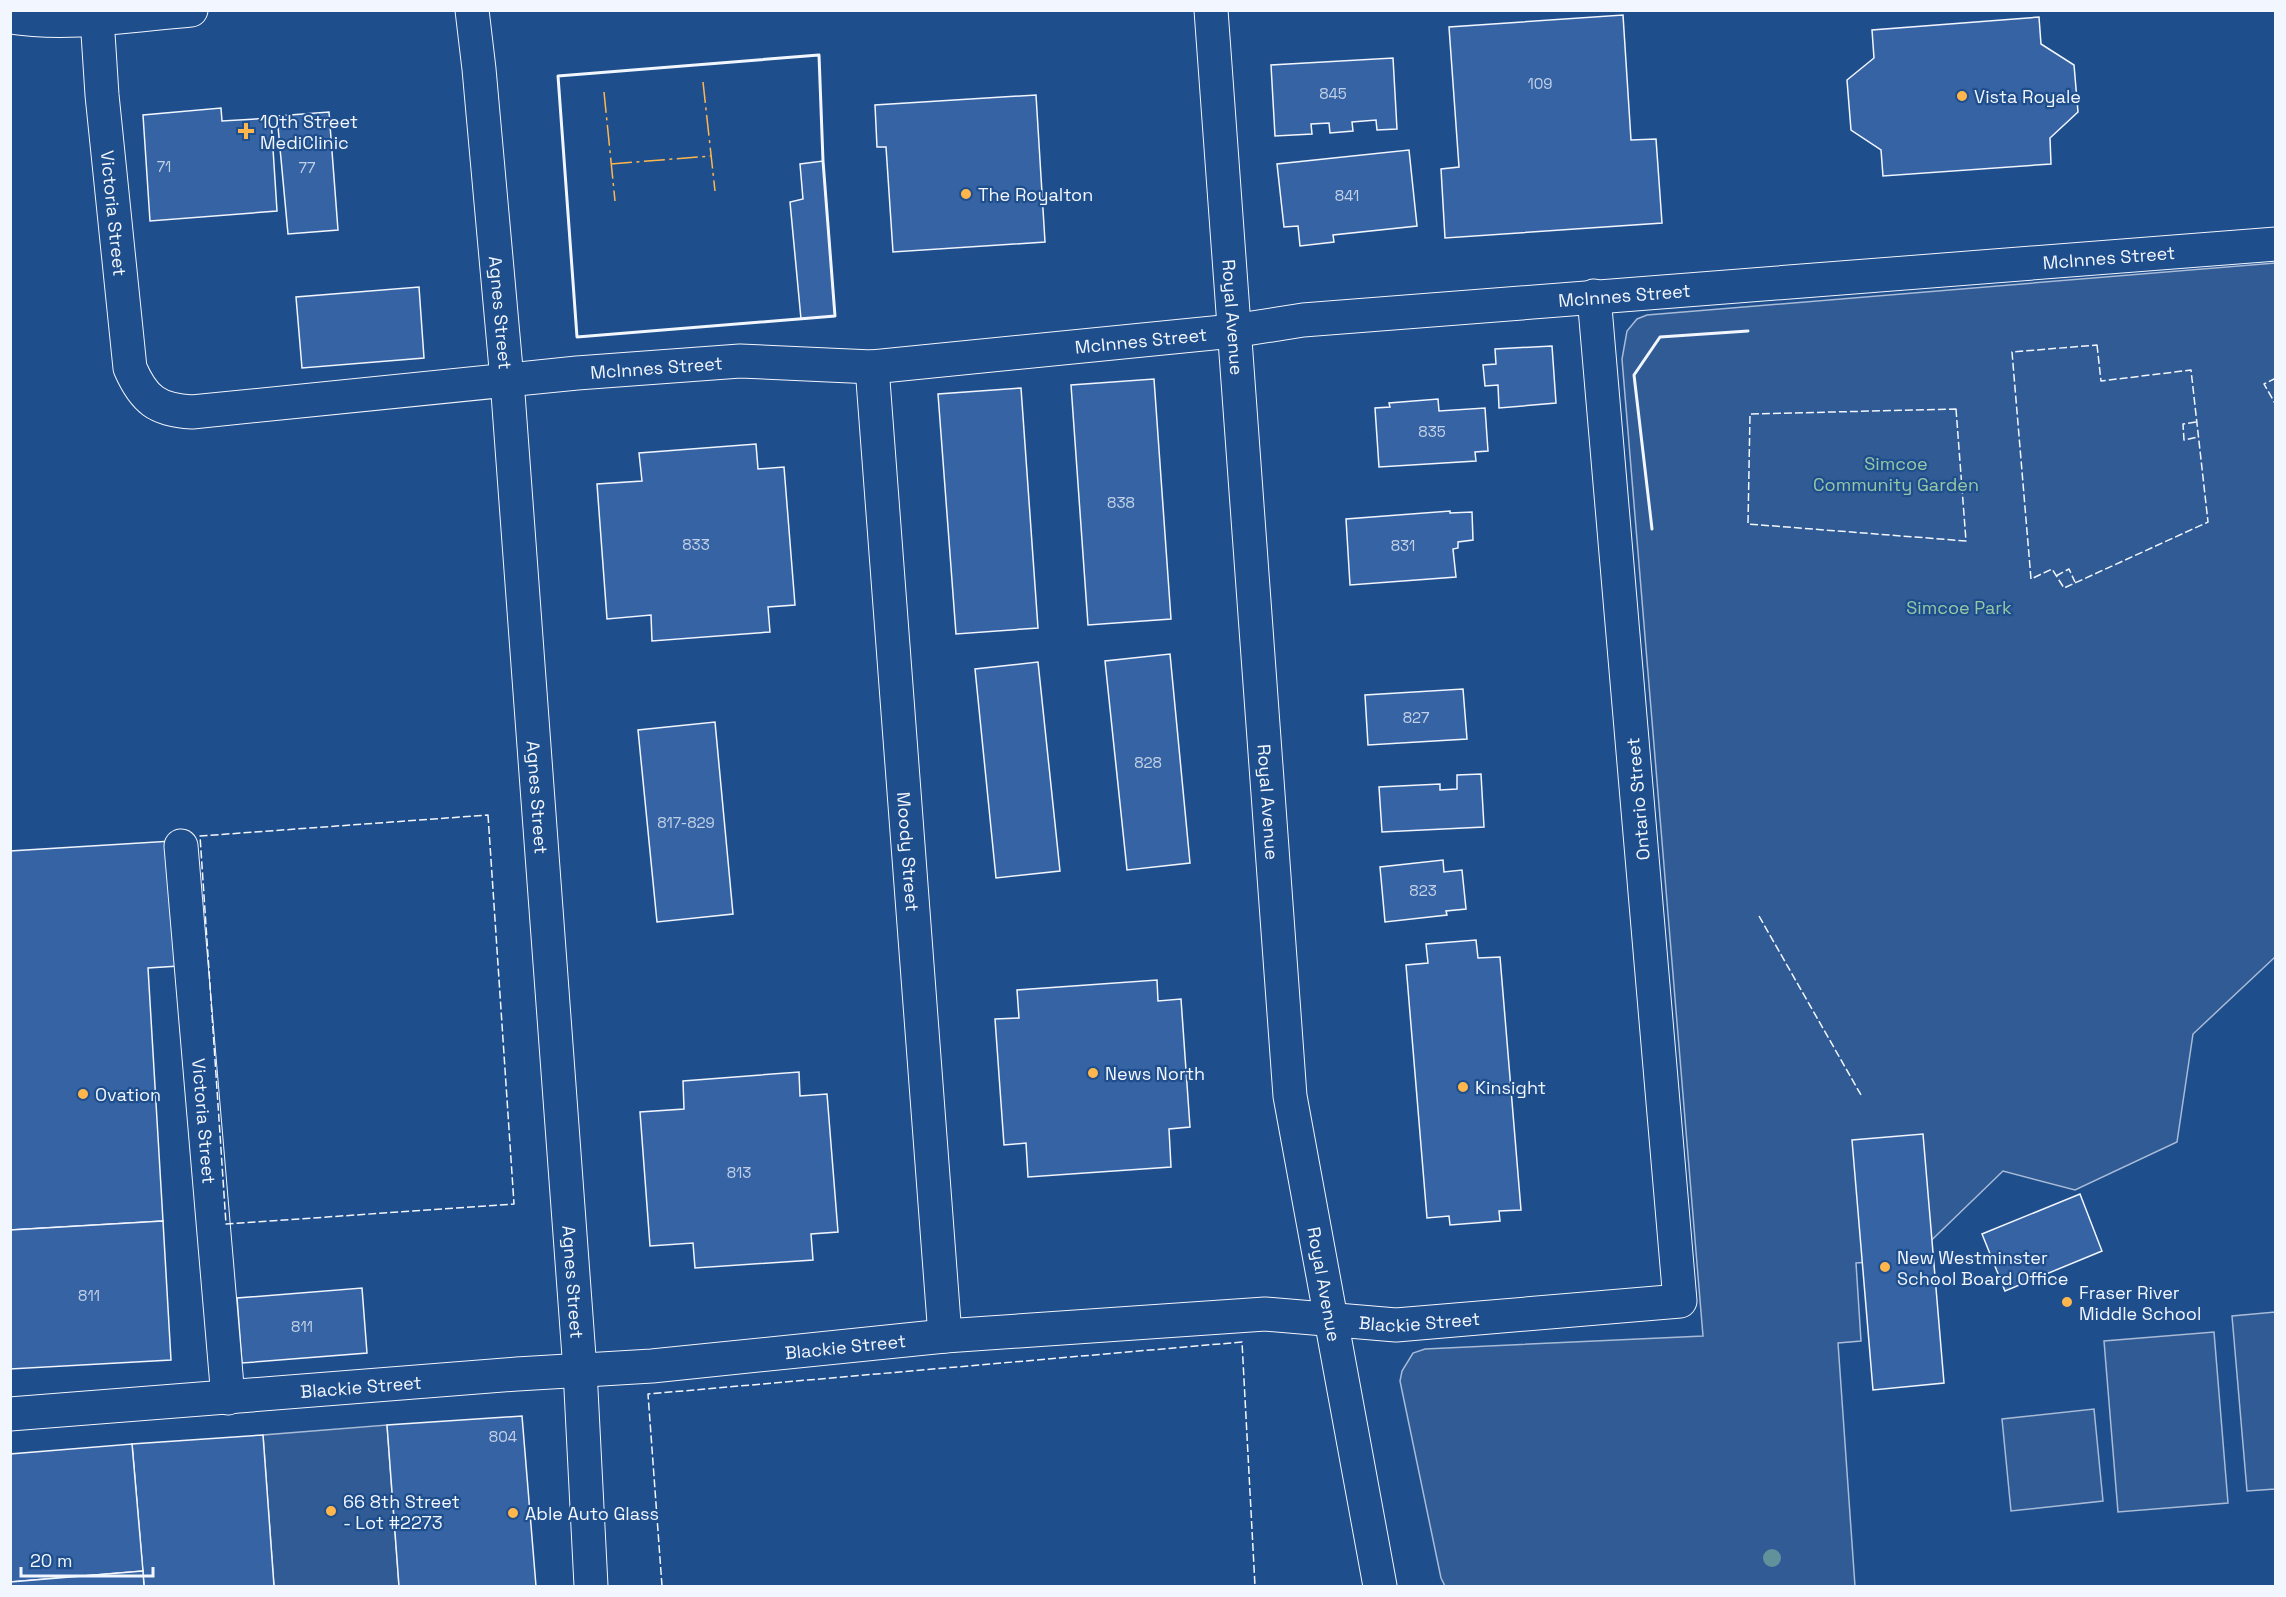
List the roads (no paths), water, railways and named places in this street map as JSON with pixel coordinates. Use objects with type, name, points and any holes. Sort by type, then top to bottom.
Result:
[{"type":"street","points":[[18,24],[191,10]]},
{"type":"street","name":"Agnes Street","points":[[472,10],[480,69],[507,380],[580,1370],[591,1587]]},
{"type":"street","name":"Royal Avenue","points":[[1211,10],[1290,1096],[1380,1587]]},
{"type":"street","name":"Victoria Street","points":[[98,18],[102,95],[129,368],[138,386],[152,402]]},
{"type":"street","name":"McInnes Street","points":[[152,402],[172,411],[192,412],[507,380],[740,361],[872,367],[1233,331],[1303,320],[2276,244]]},
{"type":"street","name":"Ontario Street","points":[[1594,296],[1680,1301]]},
{"type":"street","name":"Moody Street","points":[[872,367],[945,1336]]},
{"type":"street","name":"Victoria Street","points":[[180,846],[228,1398]]},
{"type":"street","name":"Blackie Street","points":[[10,1414],[652,1366],[945,1336],[1265,1314],[1396,1325],[1680,1301]]},
{"type":"place","name":"Vista Royale","points":[[1962,96]]},
{"type":"place","name":"10th Street MediClinic","points":[[246,131]]},
{"type":"place","name":"The Royalton","points":[[966,194]]},
{"type":"place","name":"News North","points":[[1093,1073]]},
{"type":"place","name":"Kinsight","points":[[1463,1087]]},
{"type":"place","name":"Ovation","points":[[83,1094]]},
{"type":"place","name":"New Westminster School Board Office","points":[[1885,1267]]},
{"type":"place","name":"Fraser River Middle School","points":[[2067,1302]]},
{"type":"place","name":"66 8th Street - Lot #2273","points":[[331,1511]]},
{"type":"place","name":"Able Auto Glass","points":[[513,1513]]},
{"type":"park label","name":"Simcoe Community Garden","points":[[1896,473]]},
{"type":"park label","name":"Simcoe Park","points":[[1959,607]]}]
